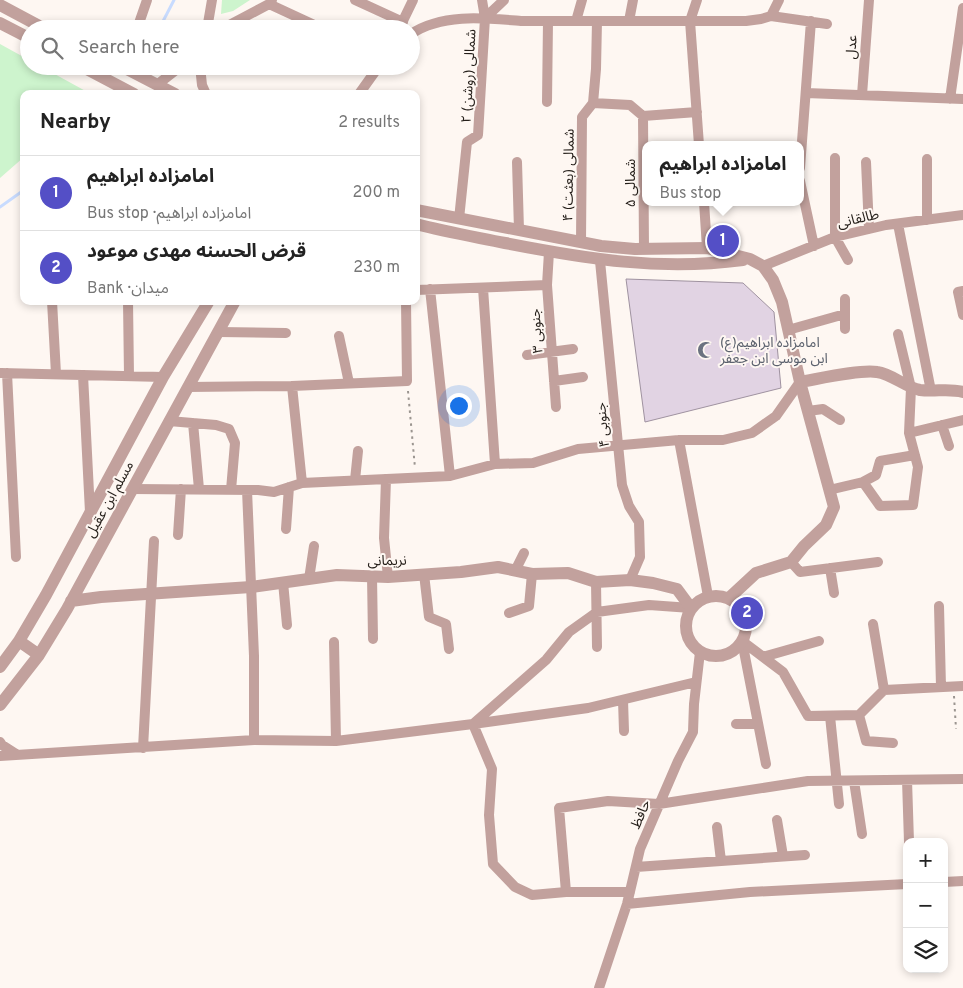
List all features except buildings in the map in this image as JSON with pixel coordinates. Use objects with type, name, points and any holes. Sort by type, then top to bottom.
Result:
[{"type":"street","points":[[140,20],[147,0]]},
{"type":"street","points":[[209,20],[212,0]]},
{"type":"street","points":[[355,0],[392,20]]},
{"type":"street","points":[[403,20],[413,0]]},
{"type":"street","points":[[482,0],[485,18]]},
{"type":"street","points":[[485,18],[504,0]]},
{"type":"street","points":[[576,21],[582,0]]},
{"type":"street","points":[[629,21],[633,0]]},
{"type":"street","points":[[697,0],[690,21],[700,141]]},
{"type":"street","points":[[771,16],[779,0]]},
{"type":"street","name":"عدل","points":[[862,95],[869,0]]},
{"type":"street","points":[[238,20],[271,2],[306,20]]},
{"type":"street","points":[[0,5],[28,20]]},
{"type":"street","points":[[950,99],[963,8]]},
{"type":"street","points":[[420,30],[438,21],[485,18],[548,21],[746,21],[771,16],[827,24]]},
{"type":"street","name":"۲ شمالی (روشن)","points":[[459,219],[467,142],[478,135],[485,18]]},
{"type":"street","points":[[547,102],[548,21]]},
{"type":"street","name":"۴ شمالی (بعثت)","points":[[581,242],[582,117],[593,103],[597,21]]},
{"type":"street","points":[[802,141],[811,21]]},
{"type":"street","points":[[0,23],[20,33]]},
{"type":"street","points":[[98,75],[126,90]]},
{"type":"street","points":[[140,75],[168,90]]},
{"type":"street","points":[[158,84],[170,75]]},
{"type":"street","points":[[201,75],[204,90]]},
{"type":"street","points":[[362,90],[373,75]]},
{"type":"street","points":[[806,93],[963,99]]},
{"type":"street","points":[[593,103],[630,104],[643,116],[697,112]]},
{"type":"street","name":"۵ شمالی","points":[[643,116],[643,141]]},
{"type":"street","points":[[835,158],[835,237],[848,260]]},
{"type":"street","points":[[927,159],[927,220]]},
{"type":"street","points":[[517,162],[519,230]]},
{"type":"street","points":[[866,162],[869,229]]},
{"type":"street","points":[[804,200],[814,246]]},
{"type":"street","name":"۵ شمالی","points":[[644,206],[644,249]]},
{"type":"street","points":[[704,206],[707,248]]},
{"type":"street","points":[[420,211],[602,246],[644,249],[707,248],[750,259],[763,266],[773,280],[782,302],[800,382],[834,507],[826,525],[791,562],[756,573],[729,598]]},
{"type":"street","name":"طالقانی","points":[[763,266],[835,237],[898,224],[963,215]]},
{"type":"street","points":[[898,224],[931,391]]},
{"type":"street","points":[[420,225],[600,261],[638,264],[707,265],[750,259]]},
{"type":"street","name":"۳ جنوبی","points":[[549,252],[547,285],[556,407]]},
{"type":"street","name":"۴ جنوبی","points":[[600,261],[622,485],[629,506],[639,522],[640,557],[630,580]]},
{"type":"street","points":[[420,290],[547,285]]},
{"type":"street","points":[[483,288],[496,464]]},
{"type":"street","points":[[430,289],[450,476]]},
{"type":"street","points":[[963,291],[958,292],[963,315]]},
{"type":"street","points":[[845,299],[845,329]]},
{"type":"street","points":[[52,305],[56,374]]},
{"type":"street","points":[[128,305],[129,376]]},
{"type":"street","name":"مسلم ابن عقیل","points":[[0,667],[19,641],[60,570],[163,377],[207,305]]},
{"type":"street","name":"مسلم ابن عقیل","points":[[0,705],[39,655],[71,601],[233,305]]},
{"type":"street","points":[[188,387],[292,386],[407,381],[406,305]]},
{"type":"street","points":[[788,330],[845,314]]},
{"type":"street","points":[[218,332],[286,333]]},
{"type":"street","points":[[863,482],[880,506],[913,505],[918,467],[909,433],[911,388],[898,334]]},
{"type":"street","points":[[339,336],[348,383]]},
{"type":"street","points":[[527,355],[573,349]]},
{"type":"street","points":[[132,489],[274,492],[302,483],[450,476],[496,464],[534,463],[578,449],[679,440],[723,440],[752,433],[776,416],[800,382],[861,372],[878,372],[911,388],[963,392]]},
{"type":"street","points":[[16,557],[3,373],[163,377]]},
{"type":"street","points":[[84,375],[90,512]]},
{"type":"street","points":[[554,381],[583,376]]},
{"type":"street","points":[[292,386],[302,483]]},
{"type":"street","points":[[808,411],[823,409],[840,420]]},
{"type":"street","points":[[909,433],[963,420]]},
{"type":"street","points":[[169,421],[216,425],[229,430],[235,443],[231,490]]},
{"type":"street","points":[[193,423],[199,489]]},
{"type":"street","points":[[942,425],[949,446]]},
{"type":"street","points":[[679,440],[708,596]]},
{"type":"street","points":[[355,480],[358,451]]},
{"type":"street","points":[[830,490],[863,482],[876,475],[880,461],[914,455]]},
{"type":"street","points":[[386,479],[384,538],[388,577]]},
{"type":"street","points":[[286,528],[289,487]]},
{"type":"street","points":[[178,535],[181,489]]},
{"type":"street","points":[[247,490],[254,656],[254,740]]},
{"type":"street","points":[[143,748],[154,541]]},
{"type":"street","points":[[309,579],[314,546]]},
{"type":"street","points":[[515,571],[524,553]]},
{"type":"street","points":[[791,562],[800,572],[878,562]]},
{"type":"street","name":"نریمانی","points":[[71,601],[100,597],[251,587],[337,575],[388,577],[461,572],[498,567],[532,574],[568,573],[596,582],[630,580],[676,589],[691,608]]},
{"type":"street","points":[[830,568],[834,593]]},
{"type":"street","points":[[424,574],[429,618],[446,624],[449,649]]},
{"type":"street","points":[[509,613],[529,606],[532,574]]},
{"type":"street","points":[[372,576],[373,639]]},
{"type":"street","points":[[283,582],[287,625]]},
{"type":"street","points":[[596,582],[597,647]]},
{"type":"street","points":[[719,595],[729,598],[737,604],[743,613],[746,623],[742,642],[736,649],[727,654],[718,656],[700,652],[692,645],[688,637],[687,617],[691,608],[699,600],[708,596],[719,595]]},
{"type":"street","points":[[473,724],[546,660],[569,632],[597,612],[649,605],[691,608]]},
{"type":"street","points":[[939,606],[941,687]]},
{"type":"street","points":[[873,624],[884,690]]},
{"type":"street","points":[[19,641],[39,655]]},
{"type":"street","points":[[763,657],[819,641]]},
{"type":"street","points":[[334,642],[336,741]]},
{"type":"street","points":[[742,642],[783,672],[808,716],[859,715],[884,690],[958,686]]},
{"type":"street","points":[[742,642],[766,764]]},
{"type":"street","name":"حافظ","points":[[599,988],[627,904],[640,849],[678,762],[694,732],[696,682],[700,652]]},
{"type":"street","points":[[0,756],[254,740],[336,741],[588,708],[696,682]]},
{"type":"street","points":[[623,700],[624,731]]},
{"type":"street","points":[[859,715],[866,741],[893,743]]},
{"type":"street","points":[[830,716],[839,804]]},
{"type":"street","points":[[473,724],[492,769],[489,815],[493,864],[515,887],[532,895],[566,892],[630,892]]},
{"type":"street","points":[[736,724],[758,724]]},
{"type":"street","points":[[0,742],[16,754]]},
{"type":"street","points":[[566,892],[559,808],[608,801],[660,804],[808,781],[963,779]]},
{"type":"street","points":[[854,780],[862,834]]},
{"type":"street","points":[[907,780],[910,838]]},
{"type":"street","points":[[777,820],[783,856]]},
{"type":"street","points":[[716,827],[721,861]]},
{"type":"street","points":[[636,867],[805,855]]},
{"type":"street","points":[[948,882],[963,881]]},
{"type":"street","points":[[627,904],[750,892],[903,884]]},
{"type":"path","points":[[407,381],[415,477]]},
{"type":"path","points":[[956,729],[958,686]]},
{"type":"green space","points":[[222,0],[250,0],[233,11],[221,14]]},
{"type":"green space","points":[[0,44],[20,55],[20,75],[56,75],[84,90],[20,90],[20,160],[0,178]]},
{"type":"waterway","points":[[164,20],[174,0]]},
{"type":"waterway","points":[[0,207],[20,193]]},
{"type":"place","name":"امامزاده ابراهیم","points":[[723,241]]},
{"type":"place","name":"(ع)امامزاده ابراهیم ابن موسی ابن جعفر","points":[[706,350]]},
{"type":"place","name":"قرض الحسنه مهدی موعود","points":[[747,613]]}]
